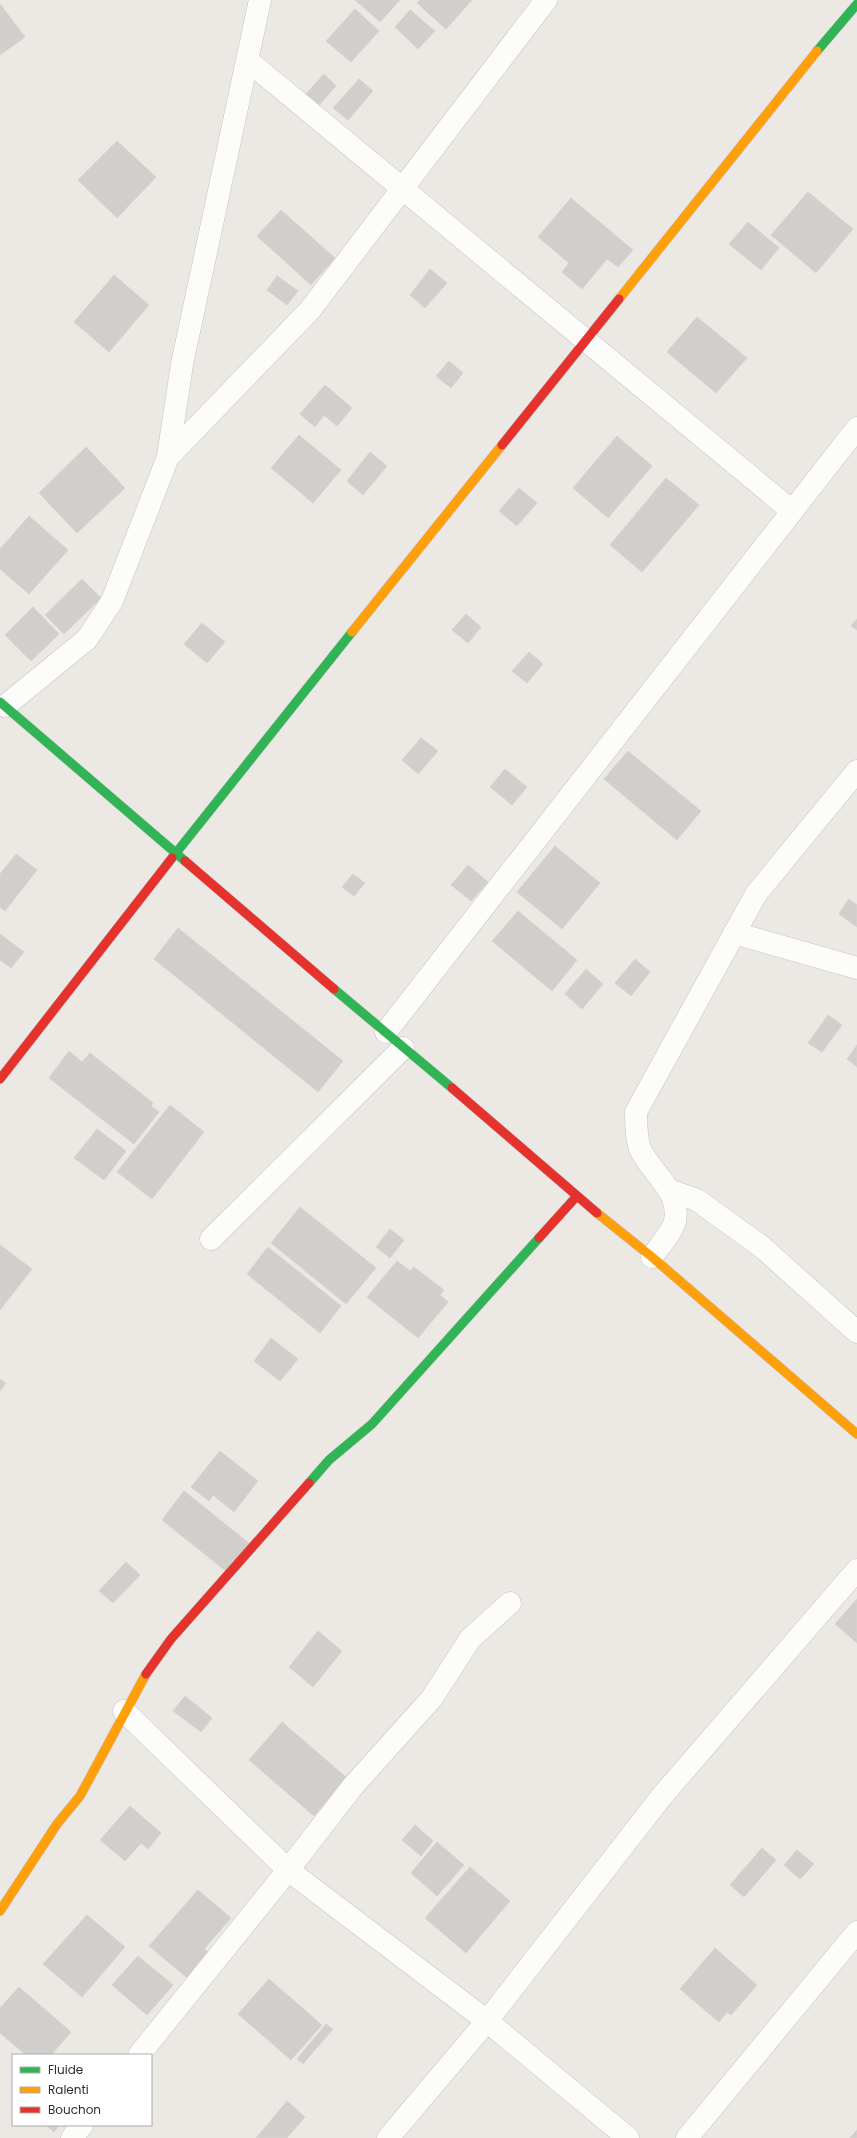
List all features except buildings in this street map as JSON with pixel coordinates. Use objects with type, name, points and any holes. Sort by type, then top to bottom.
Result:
[{"type":"street","points":[[260,0],[182,364],[168,457],[112,602],[86,638],[2,704],[403,1048],[464,1098],[576,1197],[652,1257],[857,1434]]},
{"type":"street","points":[[168,457],[310,310],[546,0]]},
{"type":"street","points":[[0,1080],[176,852],[812,57],[857,4]]},
{"type":"street","points":[[247,60],[792,512]]},
{"type":"street","points":[[386,1032],[857,428]]},
{"type":"street","points":[[652,1257],[675,1222],[675,1204],[669,1190],[640,1149],[636,1132],[636,1112],[756,894],[857,771]]},
{"type":"street","points":[[734,933],[857,968]]},
{"type":"street","points":[[211,1238],[403,1048]]},
{"type":"street","points":[[669,1190],[697,1200],[762,1247],[857,1332]]},
{"type":"street","points":[[0,1911],[57,1824],[80,1796],[94,1772],[142,1678],[172,1639],[329,1460],[372,1424],[576,1197]]},
{"type":"street","points":[[388,2138],[487,2021],[662,1796],[857,1570]]},
{"type":"street","points":[[140,2054],[288,1870],[353,1786],[432,1698],[470,1639],[510,1603]]},
{"type":"street","points":[[124,1711],[288,1870],[487,2021],[628,2138]]},
{"type":"street","points":[[687,2138],[857,1932]]},
{"type":"street","points":[[72,2138],[81,2126]]},
{"type":"traffic: fast","points":[[817,51],[857,4]]},
{"type":"traffic: fast","points":[[172,858],[352,632]]},
{"type":"traffic: fast","points":[[0,702],[185,861]]},
{"type":"traffic: fast","points":[[334,989],[452,1088]]},
{"type":"traffic: fast","points":[[309,1483],[329,1460],[372,1424],[539,1238]]},
{"type":"traffic: slow","points":[[619,299],[817,51]]},
{"type":"traffic: slow","points":[[352,632],[502,445]]},
{"type":"traffic: slow","points":[[597,1213],[652,1257],[857,1434]]},
{"type":"traffic: slow","points":[[0,1911],[57,1824],[80,1796],[146,1674]]},
{"type":"traffic: jam","points":[[502,445],[619,299]]},
{"type":"traffic: jam","points":[[0,1079],[172,858]]},
{"type":"traffic: jam","points":[[185,861],[334,989]]},
{"type":"traffic: jam","points":[[452,1088],[597,1213]]},
{"type":"traffic: jam","points":[[539,1238],[576,1197]]},
{"type":"traffic: jam","points":[[146,1674],[171,1639],[309,1483]]}]
